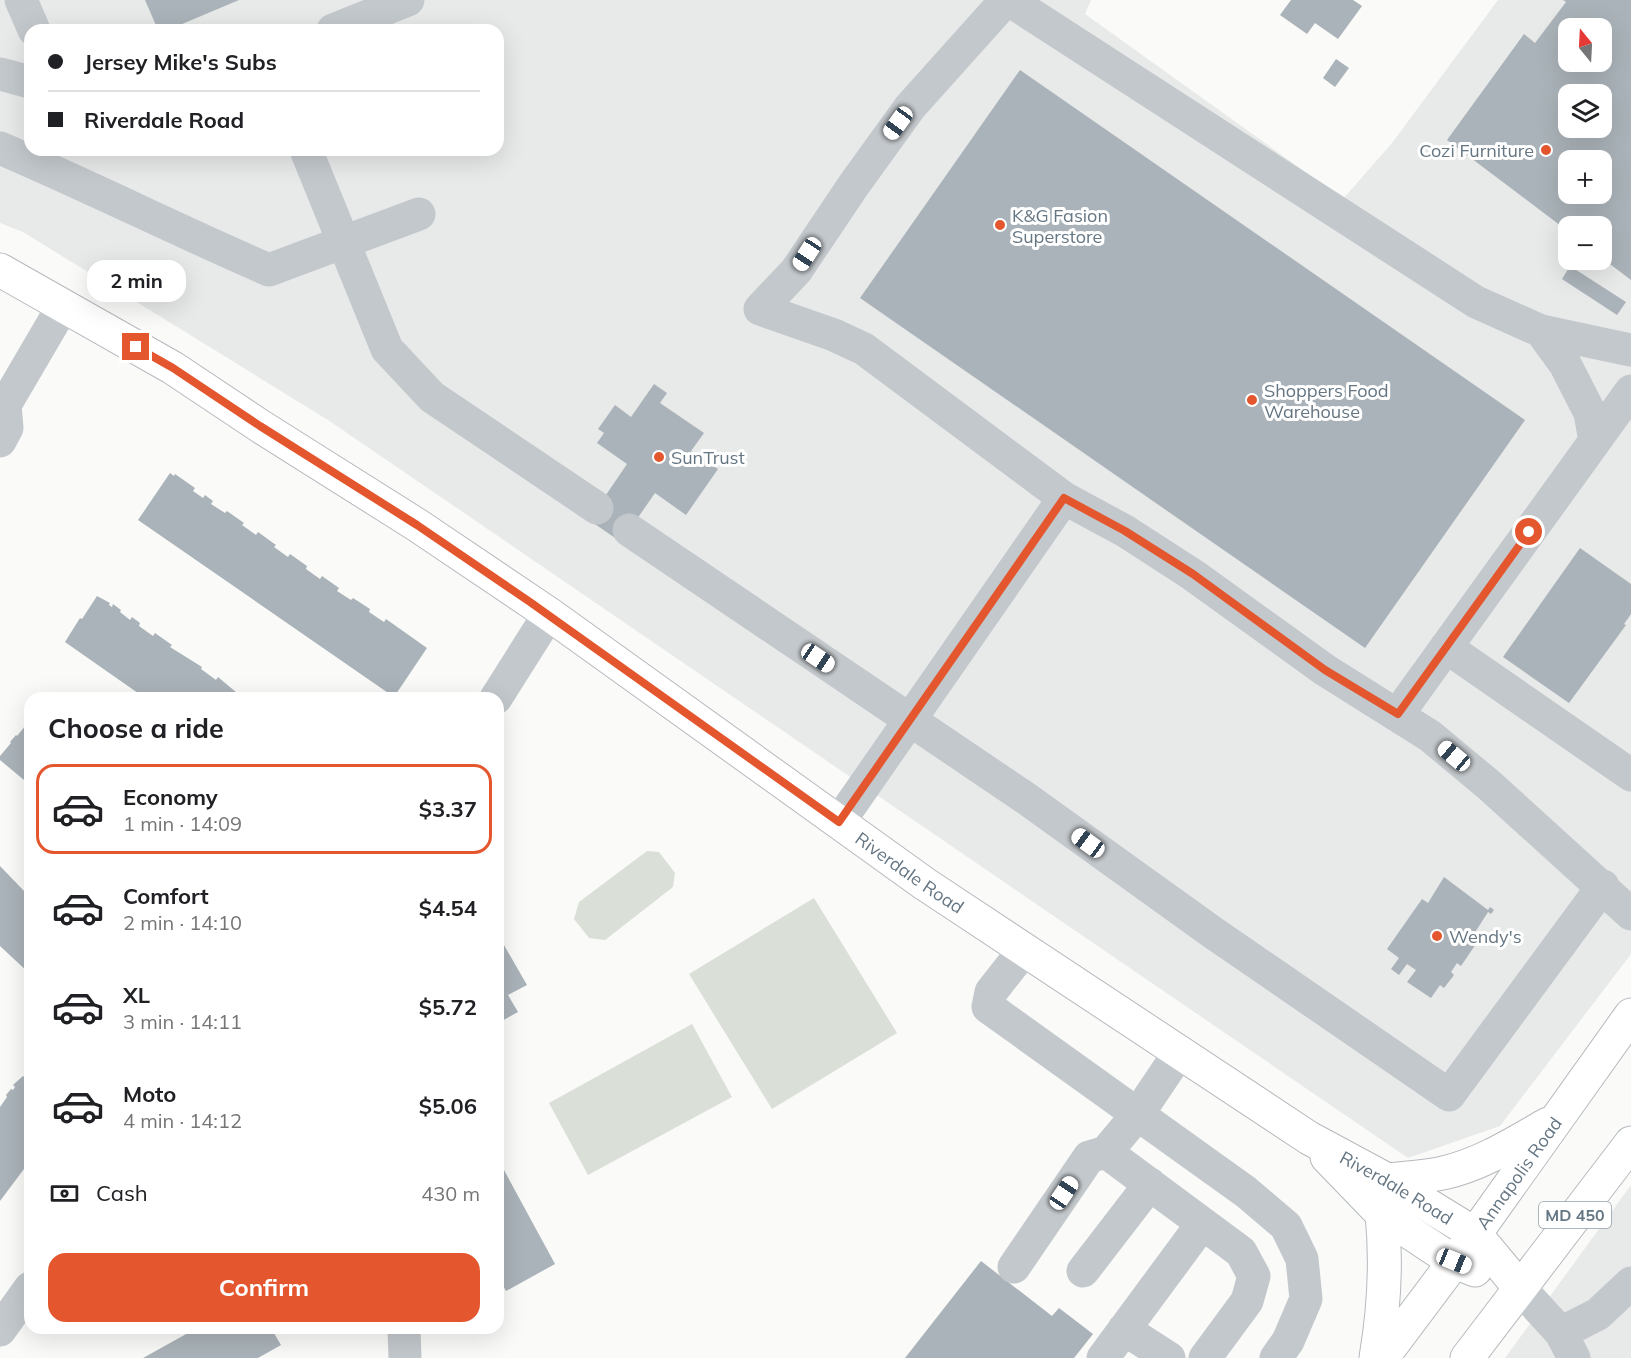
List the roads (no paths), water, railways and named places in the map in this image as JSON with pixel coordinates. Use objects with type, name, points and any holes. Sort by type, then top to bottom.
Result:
[{"type":"main road","name":"Riverdale Road","points":[[0,270],[173,368],[417,525],[549,614],[924,884],[1309,1138],[1387,1180],[1475,1234],[1520,1288]]},
{"type":"main road","name":"Annapolis Road","points":[[1382,1358],[1475,1234],[1631,1015]]},
{"type":"main road","points":[[1387,1180],[1443,1173],[1466,1166],[1502,1150],[1557,1119]]},
{"type":"main road","name":"Riverdale Road","points":[[1309,1138],[1382,1214],[1454,1261],[1520,1288]]},
{"type":"main road","name":"MD 450","points":[[1467,1358],[1631,1143]]},
{"type":"main road","points":[[1376,1358],[1385,1291],[1382,1214]]},
{"type":"lane","points":[[21,0],[31,24]]},
{"type":"lane","points":[[348,24],[408,0]]},
{"type":"lane","points":[[1631,350],[1541,331],[1476,302],[1008,0],[910,107],[796,271],[760,309],[834,335],[864,349],[1064,498],[1125,531],[1193,574],[1325,670],[1430,736],[1603,886],[1631,914]]},
{"type":"lane","points":[[0,74],[24,80]]},
{"type":"lane","points":[[0,148],[269,270],[419,214]]},
{"type":"lane","points":[[308,156],[387,349],[432,397],[597,508]]},
{"type":"lane","points":[[0,441],[8,428],[5,405],[63,306]]},
{"type":"lane","points":[[1541,331],[1565,364],[1590,412],[1595,441]]},
{"type":"lane","points":[[1398,714],[1631,391]]},
{"type":"lane","points":[[839,822],[1064,498]]},
{"type":"lane","points":[[629,530],[1024,797],[1212,932],[1449,1095],[1603,886]]},
{"type":"lane","points":[[500,692],[549,614]]},
{"type":"lane","points":[[1446,647],[1631,775]]},
{"type":"lane","points":[[1024,950],[991,992],[988,1007],[1246,1192],[1286,1226],[1302,1259],[1306,1299],[1288,1341],[1276,1358]]},
{"type":"lane","points":[[1014,1267],[1089,1157],[1106,1152],[1138,1114],[1179,1053]]},
{"type":"lane","points":[[1106,1152],[1241,1252],[1254,1276],[1246,1301],[1205,1358]]},
{"type":"lane","points":[[1083,1271],[1149,1184]]},
{"type":"lane","points":[[1103,1358],[1202,1224]]},
{"type":"lane","points":[[1520,1288],[1565,1350],[1631,1283]]},
{"type":"lane","points":[[0,1330],[24,1296]]},
{"type":"lane","points":[[1124,1329],[1169,1358]]},
{"type":"place","name":"Cozi Furniture","points":[[1546,150]]},
{"type":"place","name":"K&G Fasion Superstore","points":[[1000,225]]},
{"type":"place","name":"Shoppers Food Warehouse","points":[[1252,400]]},
{"type":"place","name":"SunTrust","points":[[659,457]]},
{"type":"place","name":"Wendy's","points":[[1437,936]]}]
